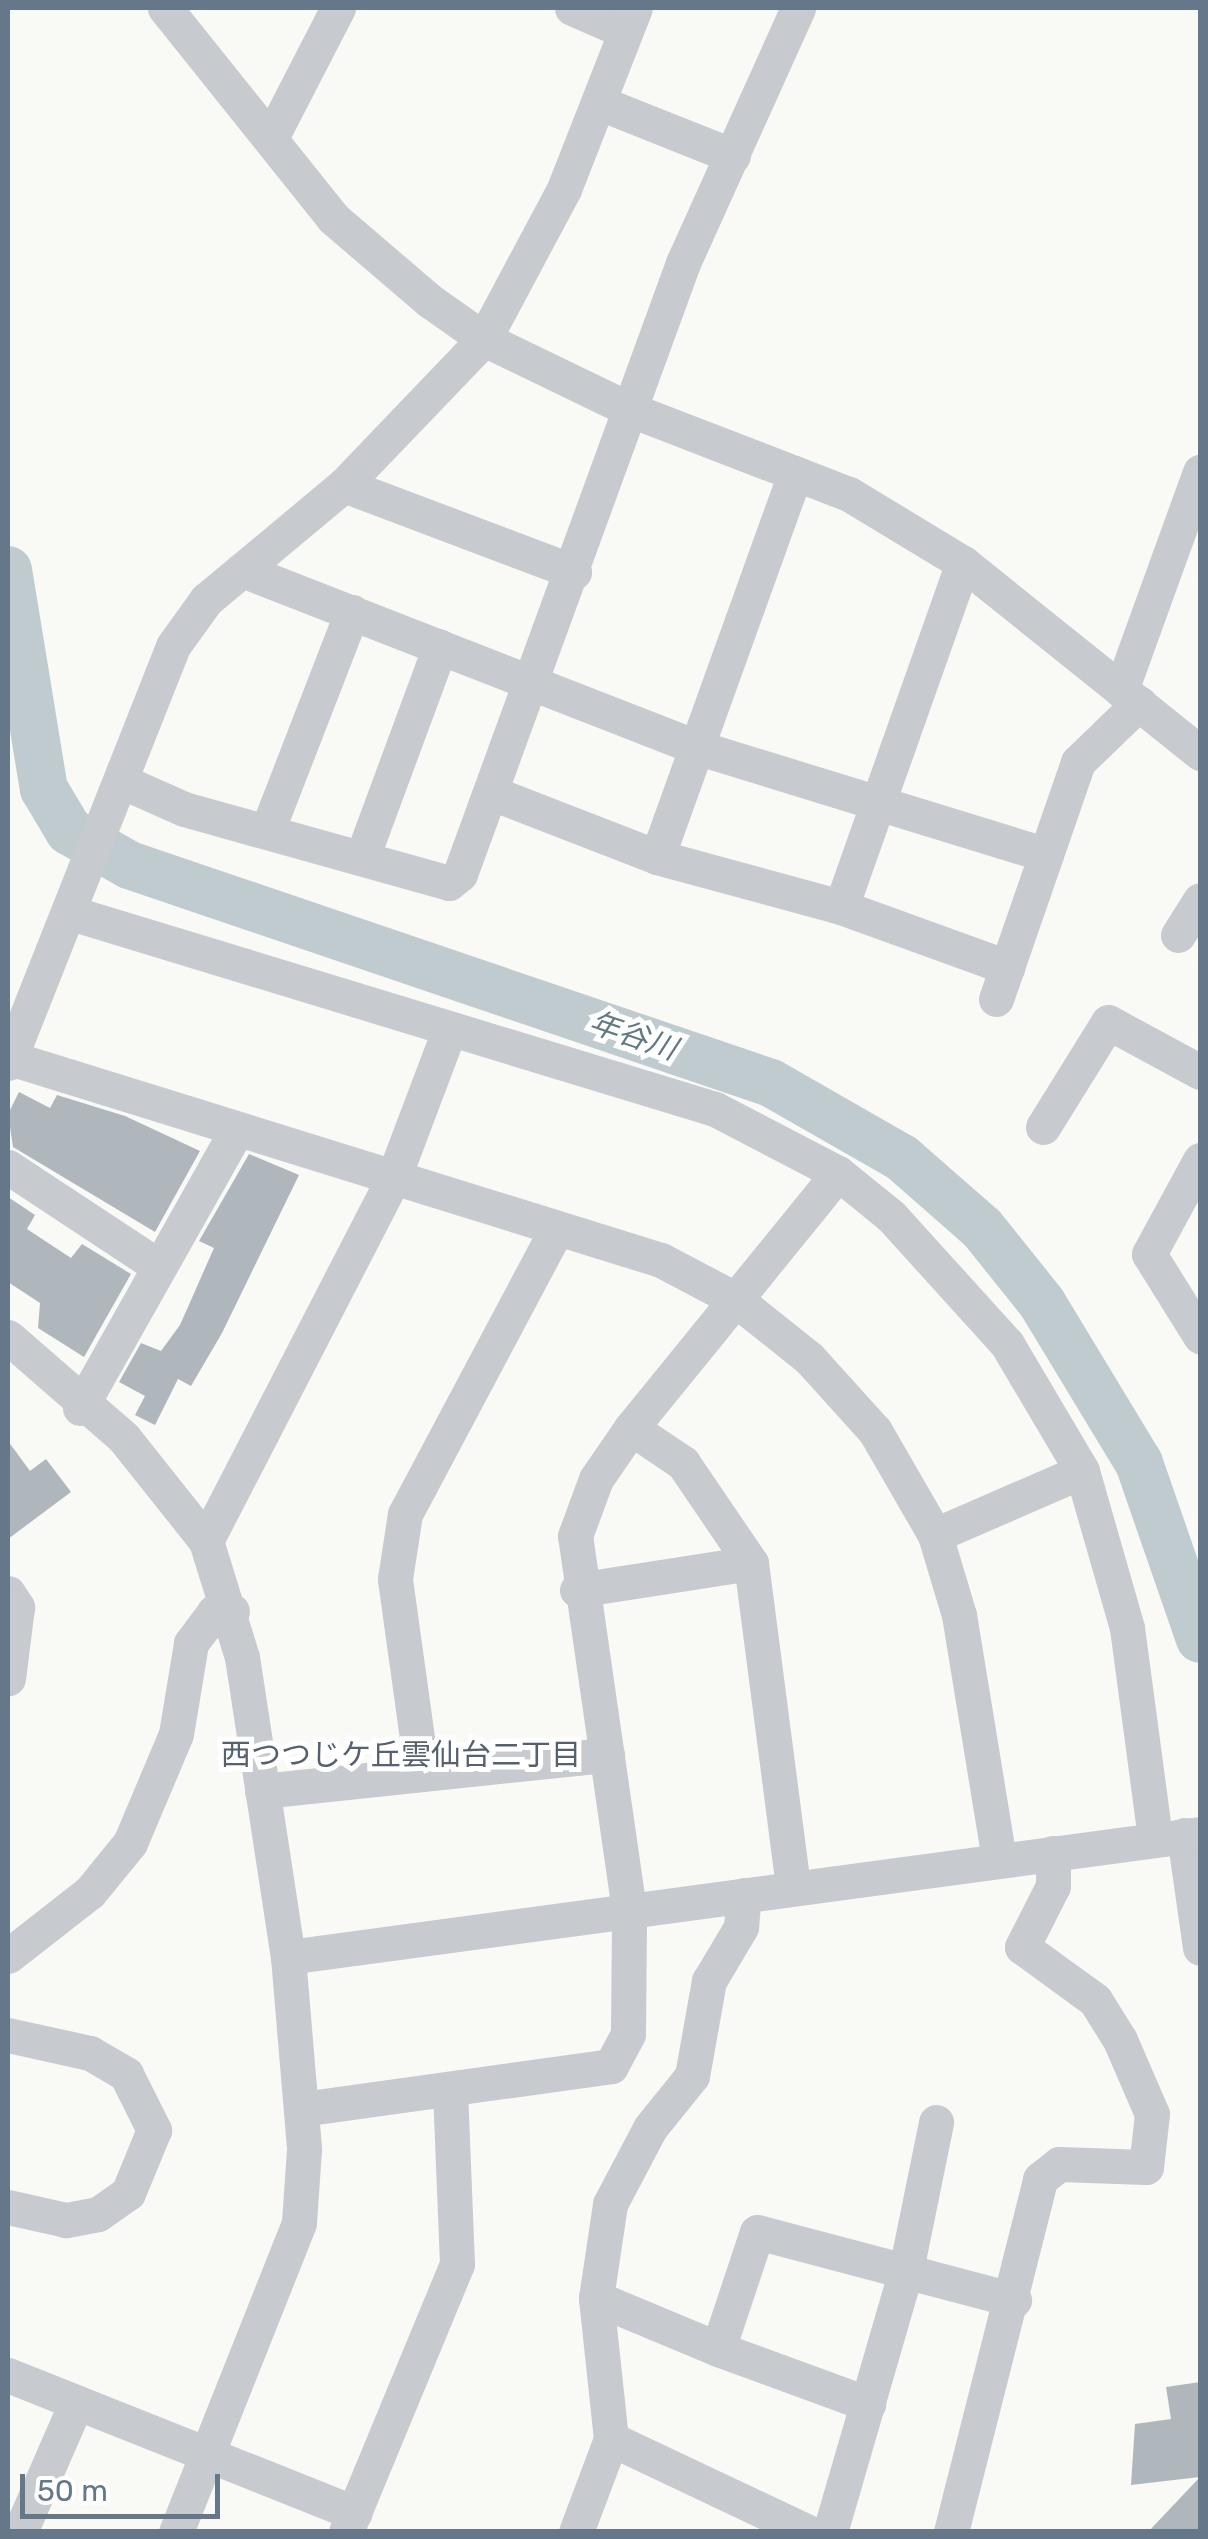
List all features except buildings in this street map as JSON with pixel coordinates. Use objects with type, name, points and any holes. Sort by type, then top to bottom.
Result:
[{"type":"street","points":[[165,8],[235,106],[273,134],[333,218],[484,339],[630,410],[850,494],[964,563],[1200,753]]},
{"type":"street","points":[[273,134],[338,8]]},
{"type":"street","points":[[572,8],[630,20],[600,103],[484,339],[344,485],[242,570],[173,646],[77,898],[9,1061],[661,1260],[735,1299],[809,1358],[875,1431],[936,1535],[959,1615],[999,1860]]},
{"type":"street","points":[[117,787],[268,831],[364,852],[448,883],[492,792],[630,410],[798,8]]},
{"type":"street","points":[[600,103],[733,156]]},
{"type":"street","points":[[492,792],[656,856],[841,906],[1002,983],[1078,762],[1130,697],[1200,472]]},
{"type":"street","points":[[656,856],[795,473]]},
{"type":"street","points":[[344,485],[574,572]]},
{"type":"street","points":[[841,906],[964,563]]},
{"type":"street","points":[[242,570],[696,747],[1046,855]]},
{"type":"street","points":[[268,831],[352,612]]},
{"type":"street","points":[[364,852],[440,647]]},
{"type":"street","points":[[77,898],[450,1028],[715,1109],[838,1173],[945,1268],[1016,1357],[1082,1471],[1180,1836],[1200,1948]]},
{"type":"street","points":[[1178,936],[1200,900]]},
{"type":"street","points":[[1043,1127],[1108,1022],[1200,1072]]},
{"type":"street","points":[[206,1541],[394,1179],[450,1028]]},
{"type":"street","points":[[80,1408],[235,1133]]},
{"type":"street","points":[[8,1166],[158,1266]]},
{"type":"street","points":[[1198,1172],[1149,1254],[1200,1336]]},
{"type":"street","points":[[302,2109],[611,2066],[628,2034],[629,1910],[578,1590],[575,1536],[596,1479],[631,1428],[838,1173]]},
{"type":"street","points":[[422,1774],[395,1578],[404,1514],[557,1228]]},
{"type":"street","points":[[8,1337],[80,1408],[124,1438],[206,1541],[232,1612],[288,1957],[302,2109],[292,2250],[176,2532]]},
{"type":"street","points":[[631,1428],[683,1463],[751,1563],[793,1888]]},
{"type":"street","points":[[936,1535],[1082,1471]]},
{"type":"street","points":[[578,1590],[751,1563]]},
{"type":"street","points":[[8,1593],[18,1607],[8,1678]]},
{"type":"street","points":[[8,1956],[90,1892],[130,1843],[176,1734],[191,1643],[214,1612],[232,1612]]},
{"type":"street","points":[[262,1791],[607,1755]]},
{"type":"street","points":[[288,1957],[1180,1836]]},
{"type":"street","points":[[951,2532],[1014,2300],[1040,2179],[1058,2164],[1146,2167],[1152,2114],[1095,2000],[1022,1947],[1053,1886],[1053,1853]]},
{"type":"street","points":[[576,2532],[611,2439],[596,2298],[610,2204],[650,2128],[692,2076],[709,1981],[741,1927],[744,1895]]},
{"type":"street","points":[[8,2034],[90,2053],[126,2074],[154,2130],[128,2192],[98,2214],[66,2220],[8,2207]]},
{"type":"street","points":[[8,2375],[350,2522],[458,2264],[450,2089]]},
{"type":"street","points":[[830,2532],[906,2270],[936,2122]]},
{"type":"street","points":[[718,2349],[758,2232],[1014,2300]]},
{"type":"street","points":[[596,2298],[718,2349],[868,2404]]},
{"type":"street","points":[[20,2532],[76,2403]]},
{"type":"street","points":[[611,2439],[808,2532]]},
{"type":"waterway","name":"年谷川","points":[[8,570],[44,789],[69,831],[129,865],[771,1083],[902,1158],[982,1228],[1042,1303],[1139,1463],[1200,1639]]},
{"type":"district","name":"西つつじケ丘雲仙台二丁目","points":[[401,1755]]}]
